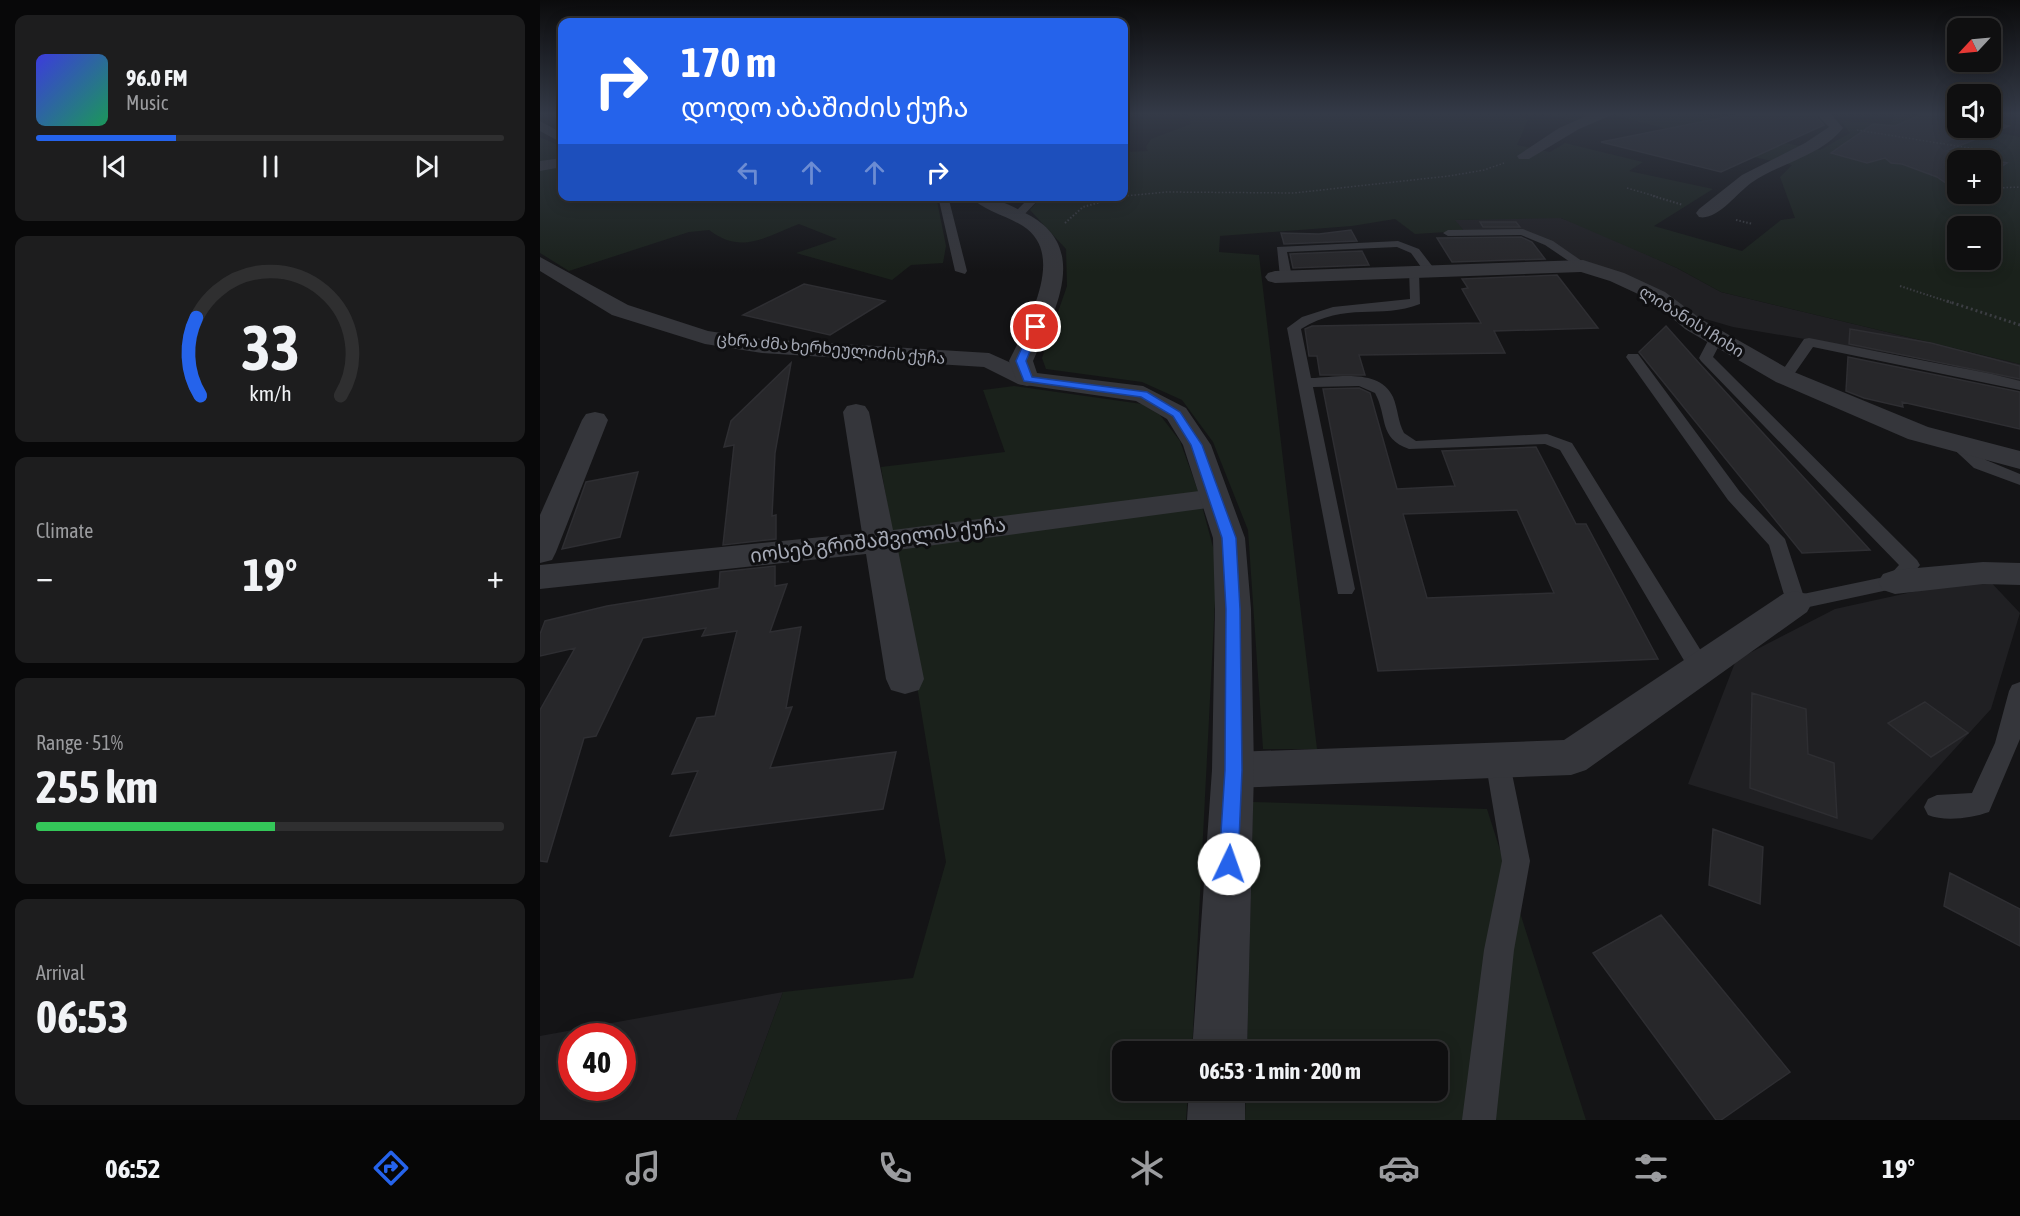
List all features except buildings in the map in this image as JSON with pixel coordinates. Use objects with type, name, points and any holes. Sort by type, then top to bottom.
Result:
[{"type":"street","points":[[1705,213],[1761,171],[1774,166]]},
{"type":"street","points":[[1000,201],[1027,207],[1054,253],[1050,293],[1021,361],[1027,379]]},
{"type":"street","name":"ცხრა ძმა ხერხეულიძის ქუჩა","points":[[540,263],[620,310],[705,337],[762,346],[989,360],[1027,379],[1143,394],[1177,414],[1197,445],[1229,538],[1233,609],[1233,770],[1220,1041]]},
{"type":"street","name":"ლიბანის I ჩიხი","points":[[1281,277],[1583,266],[1617,277],[1658,296],[1692,324],[1785,377],[1918,433],[2020,460]]},
{"type":"street","points":[[856,412],[905,679]]},
{"type":"street","points":[[540,552],[595,420]]},
{"type":"street","name":"იოსებ გრიშაშვილის ქუჩა","points":[[540,577],[879,542],[1215,498]]},
{"type":"street","points":[[1895,582],[1983,573],[2020,574]]},
{"type":"street","points":[[1233,770],[1571,756],[1795,603]]},
{"type":"street","points":[[1216,1120],[1217,1101]]},
{"type":"lane","points":[[944,201],[961,271]]},
{"type":"lane","points":[[1448,233],[1523,232],[1549,243],[1583,266]]},
{"type":"lane","points":[[1345,589],[1294,328],[1306,319],[1328,309],[1406,305],[1416,302],[1421,272]]},
{"type":"lane","points":[[1633,357],[1734,496],[1778,543],[1795,603],[1895,582],[1910,564],[1706,358],[1716,338]]},
{"type":"lane","points":[[1785,377],[1809,342],[1844,347],[2020,386]]},
{"type":"lane","points":[[1304,383],[1365,383],[1376,386],[1382,392],[1397,437],[1404,444],[1415,446],[1547,439],[1566,447],[1700,668]]},
{"type":"lane","points":[[1954,442],[1980,464],[2020,480]]},
{"type":"lane","points":[[1937,807],[1980,804],[2007,743],[2020,691]]},
{"type":"lane","points":[[1479,1120],[1499,950],[1516,861],[1497,759]]},
{"type":"path","points":[[1128,196],[1167,192],[1294,193],[1484,170],[1495,166]]},
{"type":"path","points":[[2001,188],[2020,187]]},
{"type":"path","points":[[1050,246],[1073,211],[1101,201]]},
{"type":"path","points":[[1900,286],[2020,325]]},
{"type":"shaded area","points":[[1128,166],[1636,166],[1629,171],[1713,189],[1654,226],[1742,251],[1781,220],[1795,218],[1780,177],[1791,166],[1947,166],[1947,204],[2001,204],[2001,166],[2020,166],[2020,364],[1721,292],[1677,268],[1561,218],[1455,220],[1464,231],[1415,234],[1395,219],[1352,226],[1220,236],[1219,252],[1259,255],[1317,749],[1263,749],[1248,530],[1213,442],[1182,400],[1142,382],[1046,369],[1042,358],[1067,286],[1066,249],[1030,210],[1038,201],[1128,201]]},
{"type":"shaded area","points":[[558,167],[558,201],[937,201],[946,246],[943,263],[911,265],[892,280],[796,253],[837,239],[799,224],[764,238],[743,243],[721,237],[709,230],[689,232],[569,271],[540,253],[540,169]]},
{"type":"shaded area","points":[[1561,218],[1586,227],[1677,268],[1721,292],[2020,364],[2020,384],[1935,361],[1733,327],[1685,313],[1587,266],[1523,231],[1464,231],[1454,220]]},
{"type":"shaded area","points":[[1014,386],[1142,404],[1160,415],[1180,441],[1198,491],[1217,562],[1193,1041],[1112,1041],[1112,1101],[1187,1101],[1186,1120],[736,1120],[783,992],[913,978],[946,862],[881,467],[1005,452],[983,390]]},
{"type":"shaded area","points":[[1985,576],[2020,613],[1991,709],[1872,840],[1688,784],[1736,660],[1835,609]]},
{"type":"shaded area","points":[[1253,802],[1487,809],[1586,1120],[1245,1120],[1246,1101],[1448,1101],[1448,1041],[1247,1041]]},
{"type":"shaded area","points":[[783,992],[736,1120],[540,1120],[540,1036],[558,1033],[558,1101],[636,1101],[636,1023],[612,1023]]},
{"type":"route","points":[[1036,327],[1021,361],[1027,379],[1143,394],[1177,414],[1197,445],[1229,538],[1233,609],[1233,770],[1229,864]]}]
